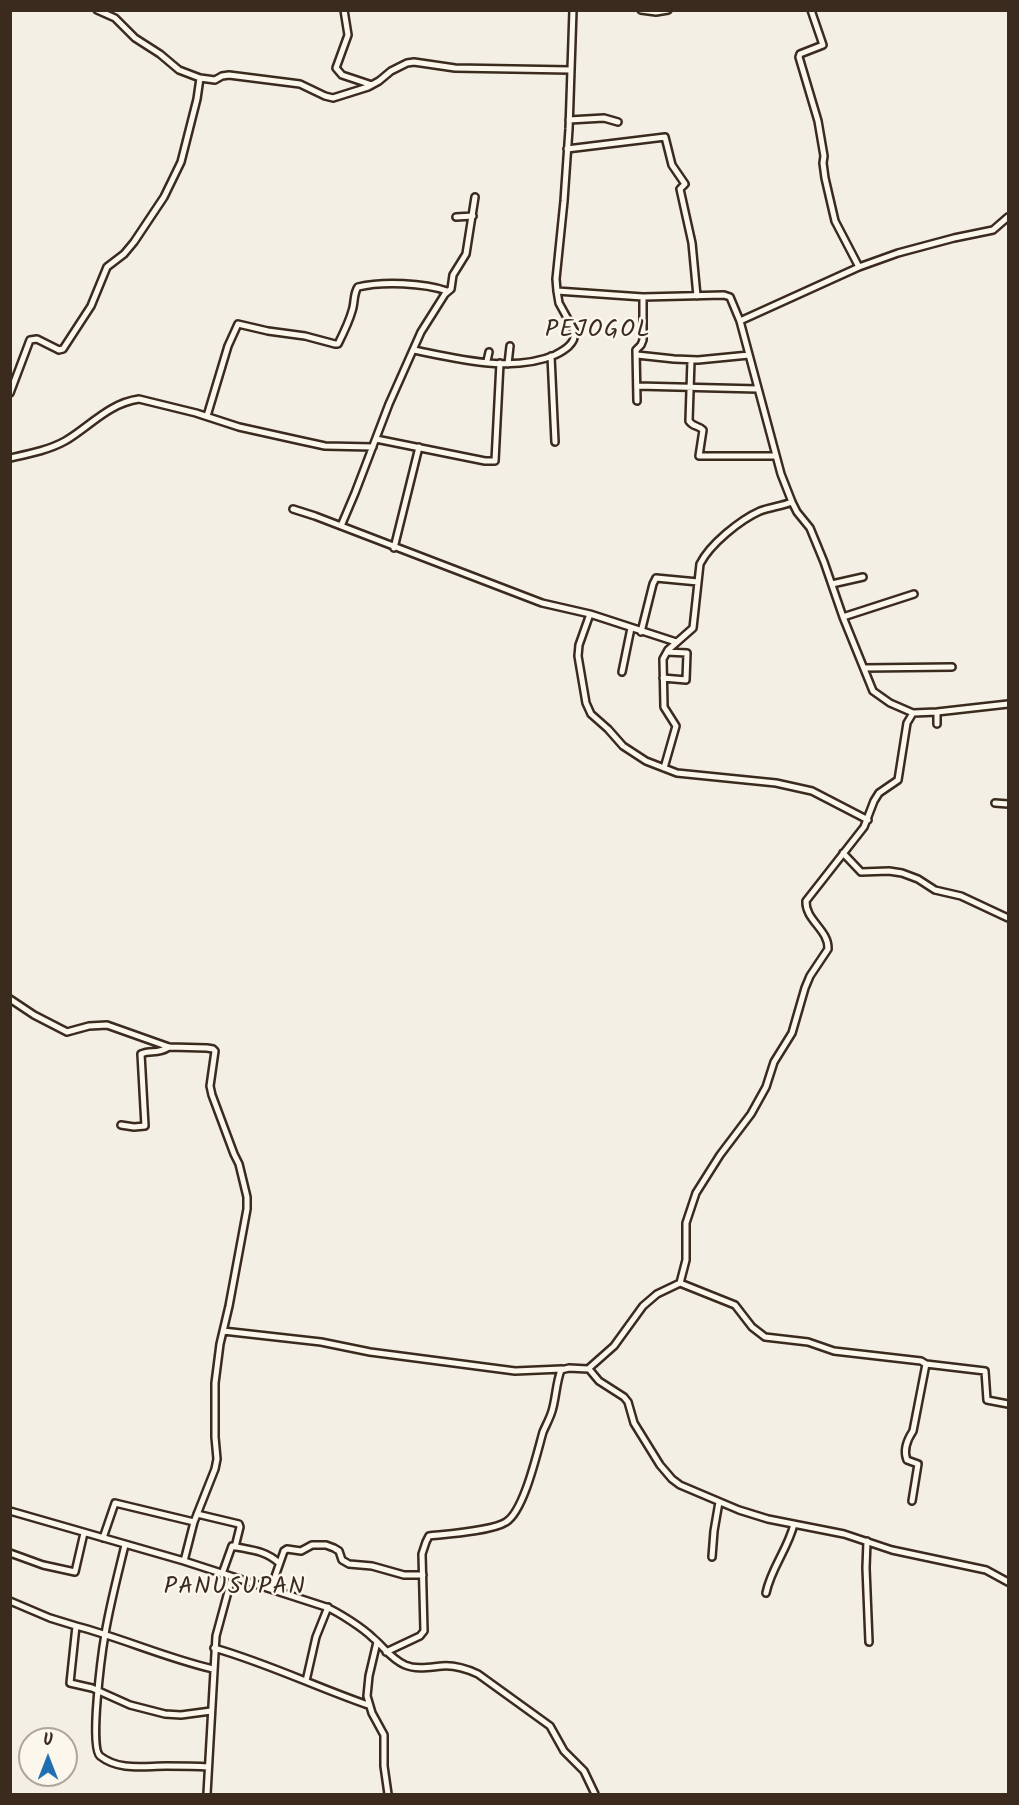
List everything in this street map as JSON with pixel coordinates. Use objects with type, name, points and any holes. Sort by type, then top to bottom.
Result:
[{"type":"street","points":[[97,10],[115,18],[135,38],[179,70],[200,78],[215,80],[229,75],[300,84],[331,98],[372,85],[391,71],[414,62],[455,68],[570,70]]},
{"type":"street","points":[[344,10],[348,35],[336,68],[342,75],[372,85]]},
{"type":"street","points":[[414,350],[488,362],[532,363],[567,348],[575,337],[559,303],[556,291],[569,120],[573,10]]},
{"type":"street","points":[[641,10],[656,12],[668,10]]},
{"type":"street","points":[[811,10],[824,44],[800,54],[800,60],[818,121],[825,156],[823,163],[825,178],[835,221],[859,267]]},
{"type":"street","points":[[10,393],[30,340],[37,339],[59,350],[63,349],[91,306],[107,267],[134,242],[155,213],[181,162],[200,78]]},
{"type":"street","points":[[569,120],[604,118],[618,122]]},
{"type":"street","points":[[567,149],[665,137],[672,165],[685,184],[680,189],[693,243],[697,296]]},
{"type":"street","points":[[341,526],[389,404],[421,332],[451,288],[454,273],[466,254],[476,197]]},
{"type":"street","points":[[456,217],[473,216]]},
{"type":"street","points":[[740,321],[859,267],[929,244],[993,230],[1008,217]]},
{"type":"street","points":[[207,416],[228,346],[238,324],[338,344],[353,310],[355,291],[358,286],[420,284],[447,291]]},
{"type":"street","points":[[556,291],[643,297],[727,295],[733,302],[740,321],[776,456],[792,502],[810,528],[843,617],[876,695],[914,713],[1008,704]]},
{"type":"street","points":[[637,401],[637,350],[643,340],[643,297]]},
{"type":"street","points":[[508,364],[510,346]]},
{"type":"street","points":[[488,362],[489,352]]},
{"type":"street","points":[[637,355],[691,360],[749,355]]},
{"type":"street","points":[[551,356],[555,442]]},
{"type":"street","points":[[691,360],[689,421],[696,427],[700,427],[704,433],[699,456],[776,456]]},
{"type":"street","points":[[376,439],[495,461],[500,363]]},
{"type":"street","points":[[637,386],[758,389]]},
{"type":"street","points":[[10,458],[63,442],[104,414],[131,400],[139,399],[207,416],[239,427],[325,446],[373,447]]},
{"type":"street","points":[[394,548],[419,447]]},
{"type":"street","points":[[664,768],[676,726],[665,710],[663,659],[676,642],[693,628],[700,564],[709,550],[731,530],[758,512],[792,502]]},
{"type":"street","points":[[293,509],[542,603],[590,614],[676,642]]},
{"type":"street","points":[[641,632],[656,578],[698,582]]},
{"type":"street","points":[[832,584],[863,578]]},
{"type":"street","points":[[843,617],[914,594]]},
{"type":"street","points":[[590,614],[579,645],[578,656],[586,704],[591,714],[623,746],[646,761],[682,774],[776,783],[812,791],[868,820]]},
{"type":"street","points":[[622,672],[631,628]]},
{"type":"street","points":[[663,678],[686,680],[687,653],[667,652]]},
{"type":"street","points":[[864,668],[952,667]]},
{"type":"street","points":[[937,712],[937,724]]},
{"type":"street","points":[[680,1283],[686,1260],[686,1223],[696,1193],[759,1101],[774,1062],[792,1033],[810,976],[827,952],[829,945],[807,912],[806,901],[860,832],[881,791],[898,780],[908,723],[914,713]]},
{"type":"street","points":[[995,803],[1008,804]]},
{"type":"street","points":[[843,853],[861,872],[902,873],[918,879],[935,890],[961,896],[1008,918]]},
{"type":"street","points":[[10,999],[34,1016],[67,1032],[89,1026],[107,1025],[169,1047],[207,1048],[215,1051],[210,1086],[239,1164],[247,1197],[247,1209],[215,1383],[217,1459],[194,1522],[184,1561]]},
{"type":"street","points":[[121,1125],[145,1126],[141,1054],[160,1052],[169,1047]]},
{"type":"street","points":[[588,1369],[614,1346],[643,1306],[657,1294],[680,1283],[735,1305],[752,1327],[765,1337],[808,1342],[834,1351],[985,1371],[987,1400],[1008,1404]]},
{"type":"street","points":[[223,1331],[321,1342],[370,1352],[515,1371],[588,1369],[599,1381],[628,1402],[636,1427],[660,1465],[680,1485],[719,1502],[768,1519],[867,1540],[892,1550],[986,1570],[1008,1582]]},
{"type":"street","points":[[912,1501],[918,1464],[907,1461],[905,1456],[907,1439],[913,1431],[926,1364]]},
{"type":"street","points":[[386,1652],[423,1635],[422,1554],[429,1536],[499,1525],[506,1522],[513,1514],[528,1483],[552,1411],[562,1369]]},
{"type":"street","points":[[712,1557],[719,1502]]},
{"type":"street","points":[[103,1538],[115,1503],[194,1522]]},
{"type":"street","points":[[10,1511],[184,1561],[328,1607],[371,1636],[386,1652],[406,1666],[429,1669],[444,1666],[466,1668],[478,1674],[550,1726],[564,1751],[584,1771],[595,1794]]},
{"type":"street","points":[[197,1514],[239,1524],[234,1546],[230,1548],[222,1574]]},
{"type":"street","points":[[766,1593],[771,1575],[790,1539],[794,1524]]},
{"type":"street","points":[[10,1553],[43,1565],[75,1572],[84,1533]]},
{"type":"street","points":[[867,1540],[869,1642]]},
{"type":"street","points":[[125,1545],[105,1633],[95,1746],[98,1754],[113,1762],[134,1768],[208,1767]]},
{"type":"street","points":[[271,1588],[285,1549],[301,1551],[312,1545],[334,1548],[339,1551],[342,1560],[347,1563],[372,1566],[404,1575],[423,1575]]},
{"type":"street","points":[[234,1546],[259,1550],[279,1563]]},
{"type":"street","points":[[207,1794],[214,1648],[232,1577]]},
{"type":"street","points":[[10,1601],[50,1618],[105,1633],[192,1664],[213,1669]]},
{"type":"street","points":[[306,1681],[316,1637],[328,1607]]},
{"type":"street","points":[[76,1626],[70,1683],[99,1692],[130,1706],[165,1714],[182,1715],[211,1711]]},
{"type":"street","points":[[377,1642],[367,1689],[368,1705],[384,1735],[384,1766],[388,1794]]},
{"type":"street","points":[[214,1648],[239,1655],[368,1705]]},
{"type":"district","name":"PEJOGOL","points":[[598,332]]},
{"type":"district","name":"PANUSUPAN","points":[[235,1589]]}]
